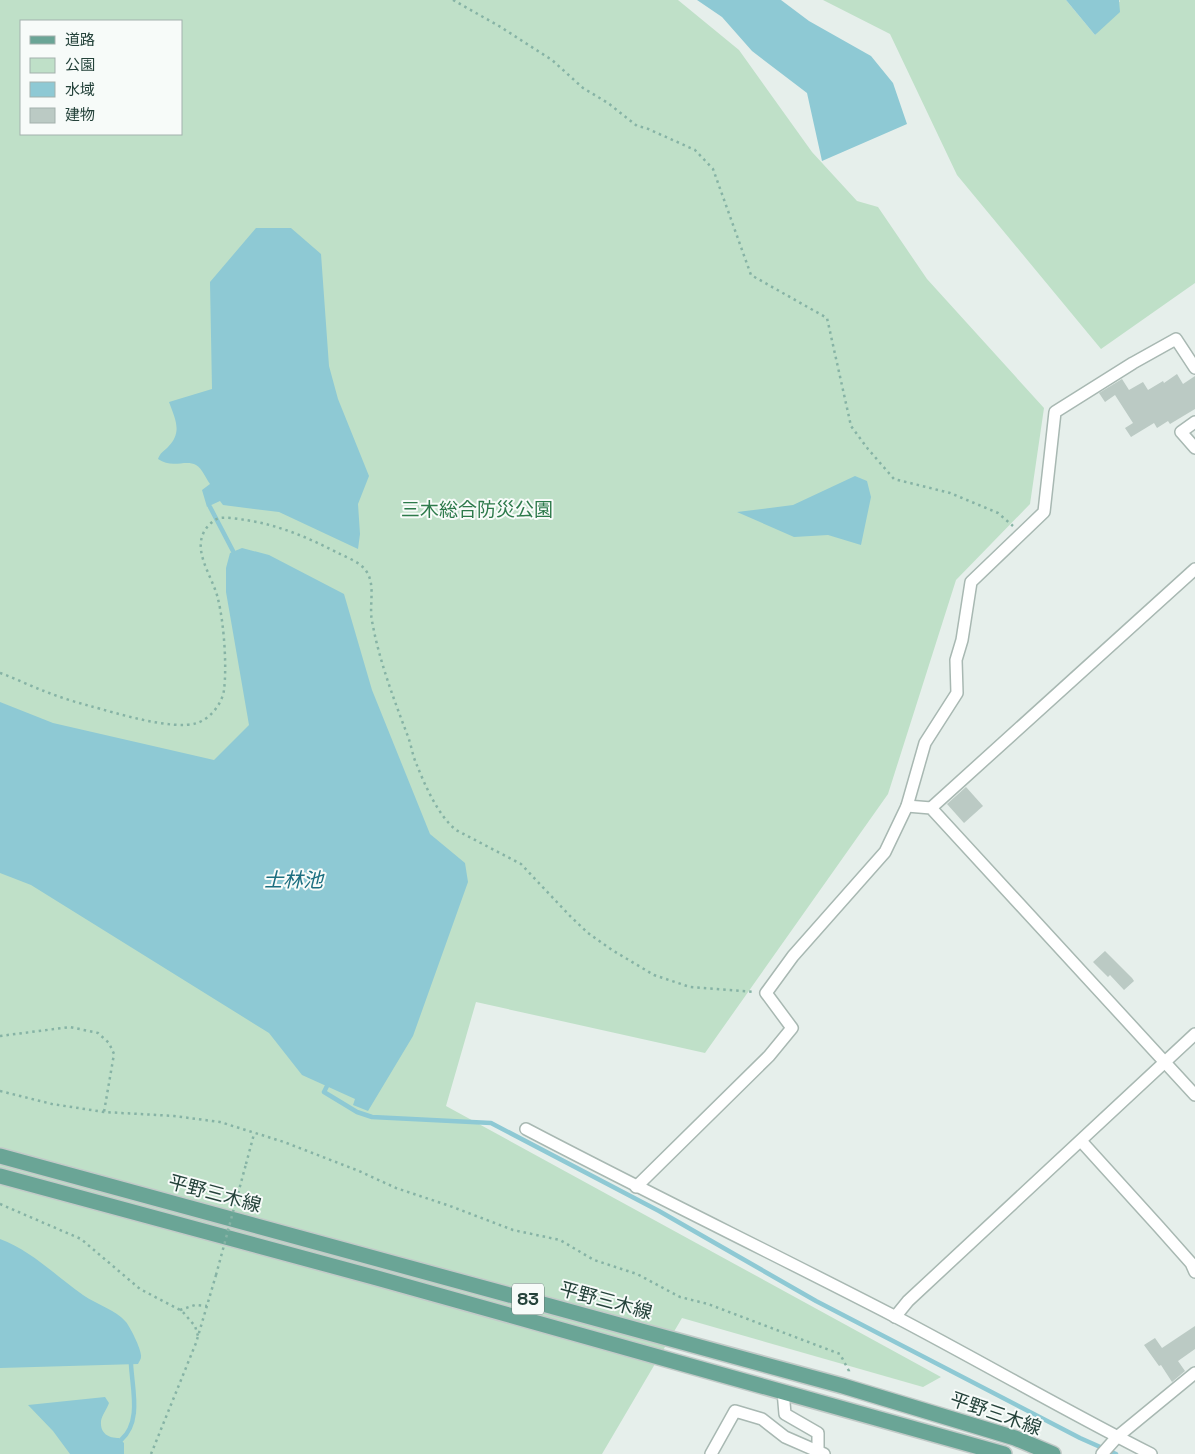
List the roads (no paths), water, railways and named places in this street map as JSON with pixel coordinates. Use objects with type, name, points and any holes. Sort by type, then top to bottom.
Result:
[{"type":"main road","name":"平野三木線","points":[[0,1156],[843,1386],[1015,1438],[1053,1454]]},
{"type":"main road","name":"平野三木線","points":[[0,1176],[377,1278],[1004,1454]]},
{"type":"street","points":[[636,1187],[769,1056],[792,1028],[766,993],[793,956],[885,852],[907,806],[925,743],[957,692],[956,660],[962,640],[971,582],[1044,512],[1055,412],[1133,363],[1176,340],[1195,368]]},
{"type":"street","points":[[1195,422],[1181,432],[1195,448]]},
{"type":"street","points":[[931,808],[1195,569]]},
{"type":"street","points":[[907,806],[931,808],[1195,1094]]},
{"type":"street","points":[[895,1317],[908,1301],[1195,1034]]},
{"type":"street","points":[[526,1130],[895,1317],[1151,1454]]},
{"type":"street","points":[[1081,1141],[1178,1248],[1191,1263],[1195,1272]]},
{"type":"street","points":[[1102,1454],[1117,1437],[1195,1374]]},
{"type":"street","points":[[783,1391],[786,1414],[818,1433],[821,1453]]},
{"type":"street","points":[[711,1454],[735,1411],[762,1419],[786,1437],[821,1453]]},
{"type":"water","points":[[697,0],[781,0],[809,21],[871,56],[893,83],[907,124],[822,161],[807,93],[752,51],[722,17]]},
{"type":"water","points":[[1066,0],[1119,0],[1120,12],[1095,35]]},
{"type":"water","points":[[256,228],[291,228],[321,254],[329,366],[338,399],[369,476],[358,504],[360,534],[358,549],[279,512],[223,505],[220,501],[207,507],[202,490],[210,484],[198,466],[192,463],[168,463],[158,459],[173,441],[176,431],[175,420],[169,402],[212,389],[210,282]]},
{"type":"water","points":[[855,476],[867,481],[871,497],[861,545],[828,535],[794,537],[737,512],[793,505]]},
{"type":"water","name":"士林池","points":[[242,548],[269,555],[344,594],[372,690],[430,834],[465,863],[468,882],[413,1036],[368,1111],[353,1105],[355,1099],[302,1075],[269,1033],[31,885],[0,873],[0,702],[53,723],[214,760],[249,725],[226,592],[226,568],[230,553]]},
{"type":"water","points":[[0,1239],[23,1250],[83,1295],[122,1318],[140,1349],[141,1358],[138,1364],[0,1368]]},
{"type":"water","points":[[105,1397],[109,1403],[101,1421],[102,1429],[106,1434],[119,1438],[124,1443],[124,1454],[70,1454],[53,1431],[28,1405]]},
{"type":"waterway","points":[[210,507],[233,551]]},
{"type":"waterway","points":[[327,1086],[324,1092],[357,1112],[372,1117],[491,1123],[659,1211],[816,1301],[1080,1438],[1116,1454]]},
{"type":"waterway","points":[[121,1440],[128,1433],[134,1414],[131,1364]]},
{"type":"park label","name":"三木総合防災公園","points":[[477,509]]}]
